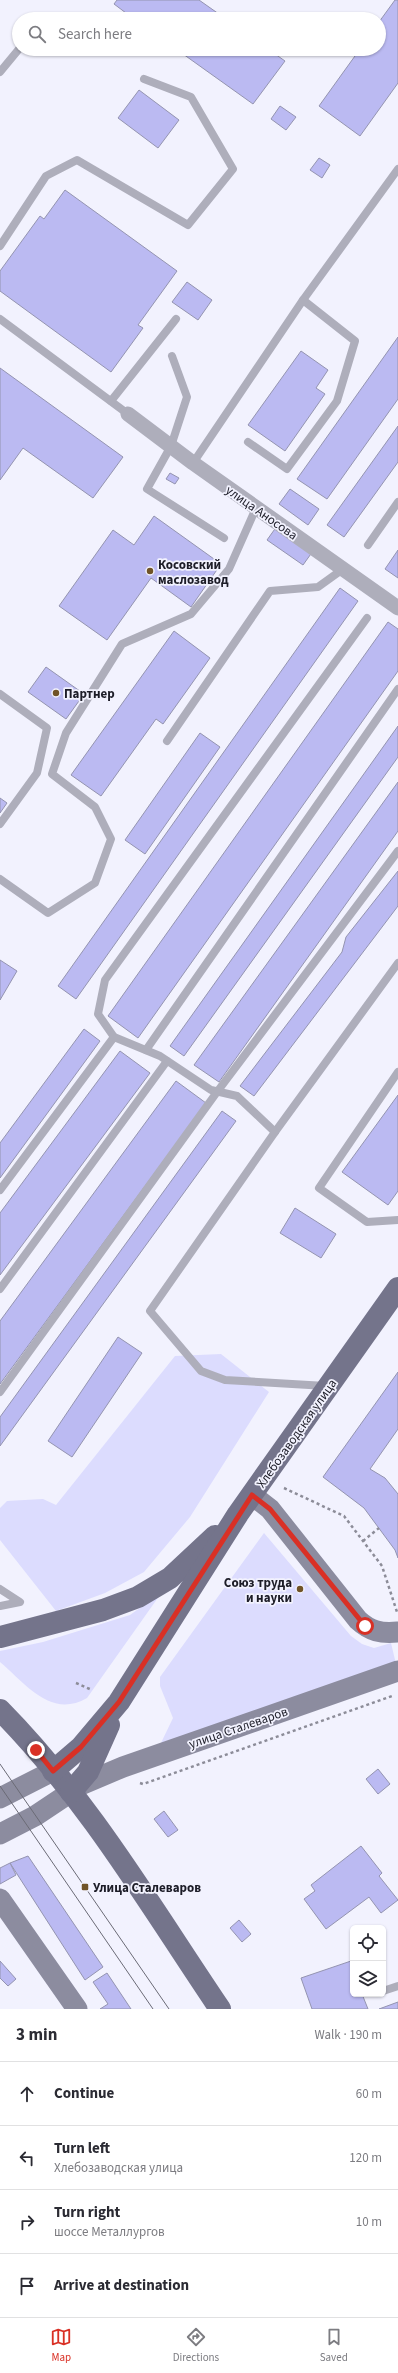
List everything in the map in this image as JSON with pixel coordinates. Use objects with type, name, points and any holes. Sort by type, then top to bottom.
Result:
[{"type":"main road","name":"Хлебозаводская улица","points":[[53,1771],[81,1747],[119,1702],[238,1514],[398,1288]]},
{"type":"main road","points":[[0,1637],[103,1610],[138,1597],[170,1578],[238,1514]]},
{"type":"main road","name":"Хлебозаводская улица","points":[[75,1789],[88,1772],[119,1702]]},
{"type":"main road","points":[[0,1710],[53,1771],[75,1789],[220,2009]]},
{"type":"street","name":"улица Аносова","points":[[128,414],[193,463],[398,608]]},
{"type":"street","points":[[252,1495],[270,1509],[358,1620],[372,1631],[388,1634],[398,1632]]},
{"type":"street","name":"улица Сталеваров","points":[[0,1834],[35,1816],[75,1789],[130,1765],[398,1671]]},
{"type":"street","points":[[0,1798],[53,1771]]},
{"type":"street","points":[[0,1900],[76,2009]]},
{"type":"lane","points":[[0,72],[13,56]]},
{"type":"lane","points":[[0,246],[46,176],[77,160],[188,225],[233,169],[191,97],[144,79]]},
{"type":"lane","points":[[193,463],[303,300],[398,169]]},
{"type":"lane","points":[[248,442],[287,469],[337,401],[355,341],[303,300]]},
{"type":"lane","points":[[111,402],[176,319]]},
{"type":"lane","points":[[0,320],[128,414]]},
{"type":"lane","points":[[172,356],[187,397],[171,446],[147,490],[224,538]]},
{"type":"lane","points":[[368,545],[398,502]]},
{"type":"lane","points":[[0,879],[48,913],[95,883],[111,839],[94,807],[52,774],[66,733],[122,644],[191,614],[229,569],[256,508]]},
{"type":"lane","points":[[167,741],[270,591],[318,587],[343,569]]},
{"type":"lane","points":[[275,1132],[237,1096],[211,1090],[168,1061],[114,1036],[98,1014],[105,980],[366,618]]},
{"type":"lane","points":[[146,1050],[398,689]]},
{"type":"lane","points":[[0,694],[47,728],[37,773],[0,824]]},
{"type":"lane","points":[[0,1392],[217,1092],[398,851]]},
{"type":"lane","points":[[329,1386],[224,1380],[201,1371],[150,1311],[275,1132],[398,963]]},
{"type":"lane","points":[[0,1190],[114,1036]]},
{"type":"lane","points":[[0,1289],[168,1061]]},
{"type":"lane","points":[[398,1072],[319,1188],[367,1222],[398,1220]]},
{"type":"lane","points":[[0,1589],[20,1602],[0,1606]]},
{"type":"lane","points":[[386,1990],[398,1986]]},
{"type":"path","points":[[284,1488],[344,1516],[382,1566],[398,1614]]},
{"type":"path","points":[[363,1541],[379,1528]]},
{"type":"path","points":[[76,1683],[92,1690]]},
{"type":"shaded area","points":[[221,1354],[269,1392],[190,1517],[144,1572],[105,1593],[56,1611],[0,1540],[0,1508],[7,1501],[43,1499],[56,1505],[175,1356]]},
{"type":"shaded area","points":[[264,1533],[351,1636],[362,1644],[374,1648],[391,1643],[396,1664],[160,1745],[173,1718],[160,1686],[160,1677]]},
{"type":"shaded area","points":[[162,1592],[87,1698],[74,1703],[62,1704],[51,1702],[29,1689],[0,1662],[0,1651],[43,1642],[130,1615]]},
{"type":"building","points":[[117,0],[199,0],[216,12],[125,12],[114,4]]},
{"type":"building","points":[[395,0],[398,0],[398,83],[360,136],[319,106],[355,56],[386,56],[386,12]]},
{"type":"building","points":[[186,56],[278,56],[285,61],[253,104]]},
{"type":"building","points":[[139,90],[179,120],[158,148],[118,118]]},
{"type":"building","points":[[280,106],[296,117],[286,130],[271,119]]},
{"type":"building","points":[[319,158],[330,165],[322,178],[310,170]]},
{"type":"building","points":[[65,190],[177,271],[138,325],[143,328],[111,372],[0,291],[0,271],[40,216],[44,219]]},
{"type":"building","points":[[187,282],[212,300],[198,320],[172,302]]},
{"type":"building","points":[[398,337],[398,399],[327,499],[297,479]]},
{"type":"building","points":[[301,351],[328,370],[316,388],[325,394],[285,451],[248,425]]},
{"type":"building","points":[[0,368],[123,457],[93,498],[23,448],[0,480]]},
{"type":"building","points":[[398,426],[398,462],[344,537],[327,525]]},
{"type":"building","points":[[170,473],[179,478],[175,484],[166,479]]},
{"type":"building","points":[[290,489],[319,509],[308,525],[279,504]]},
{"type":"building","name":"Косовский маслозавод","points":[[154,516],[221,564],[191,607],[151,578],[107,640],[59,606],[113,530],[134,545]]},
{"type":"building","points":[[277,526],[313,551],[303,565],[267,540]]},
{"type":"building","points":[[398,550],[398,578],[385,569]]},
{"type":"building","points":[[340,588],[358,601],[76,999],[58,986]]},
{"type":"building","points":[[388,622],[398,629],[398,671],[138,1038],[108,1016]]},
{"type":"building","points":[[174,631],[210,658],[163,724],[156,719],[101,796],[71,775]]},
{"type":"building","name":"Партнер","points":[[46,667],[84,694],[66,719],[28,692]]},
{"type":"building","points":[[398,726],[398,757],[184,1056],[170,1046]]},
{"type":"building","points":[[200,733],[220,747],[145,854],[125,840]]},
{"type":"building","points":[[398,782],[398,831],[219,1082],[194,1065]]},
{"type":"building","points":[[0,798],[7,803],[0,813]]},
{"type":"building","points":[[398,871],[398,906],[254,1096],[240,1086],[342,952],[346,937]]},
{"type":"building","points":[[0,960],[17,971],[0,1000]]},
{"type":"building","points":[[84,1029],[100,1041],[0,1178],[0,1143]]},
{"type":"building","points":[[120,1051],[150,1073],[0,1275],[0,1213]]},
{"type":"building","points":[[176,1081],[206,1103],[0,1384],[0,1321]]},
{"type":"building","points":[[398,1095],[398,1191],[388,1205],[342,1172]]},
{"type":"building","points":[[222,1111],[236,1121],[0,1446],[0,1417]]},
{"type":"building","points":[[295,1208],[336,1234],[321,1258],[280,1233]]},
{"type":"building","points":[[118,1337],[142,1353],[72,1457],[48,1441]]},
{"type":"building","points":[[398,1372],[398,1429],[370,1469],[385,1478],[398,1494],[398,1558],[395,1550],[364,1508],[323,1477]]},
{"type":"building","points":[[378,1769],[390,1784],[378,1794],[366,1779]]},
{"type":"building","points":[[164,1811],[178,1830],[168,1837],[154,1819]]},
{"type":"building","points":[[361,1846],[382,1873],[379,1876],[398,1900],[381,1913],[369,1897],[326,1929],[304,1899],[315,1891],[311,1885]]},
{"type":"building","points":[[28,1856],[103,1967],[85,1980],[10,1863]]},
{"type":"building","points":[[10,1863],[16,1875],[0,1884],[0,1868]]},
{"type":"building","points":[[239,1920],[251,1934],[242,1942],[230,1928]]},
{"type":"building","points":[[0,1961],[16,1979],[8,1986],[0,1978]]},
{"type":"building","points":[[350,1961],[350,1997],[363,1997],[368,2009],[312,2009],[301,1978]]},
{"type":"building","points":[[107,1973],[131,2009],[100,2009],[108,2004],[93,1982]]},
{"type":"building","points":[[398,2002],[398,2009],[379,2009]]},
{"type":"tram line","points":[[0,1764],[169,2009]]},
{"type":"tram line","points":[[0,1786],[153,2009]]},
{"type":"place","name":"Косовский маслозавод","points":[[150,571]]},
{"type":"place","name":"Партнер","points":[[56,693]]},
{"type":"place","name":"Союз труда и науки","points":[[300,1589]]},
{"type":"place","name":"Улица Сталеваров","points":[[85,1887]]},
{"type":"route","points":[[36,1750],[53,1771],[66,1762],[81,1747],[119,1702],[238,1514],[252,1495],[270,1509],[358,1620],[365,1626]]}]
